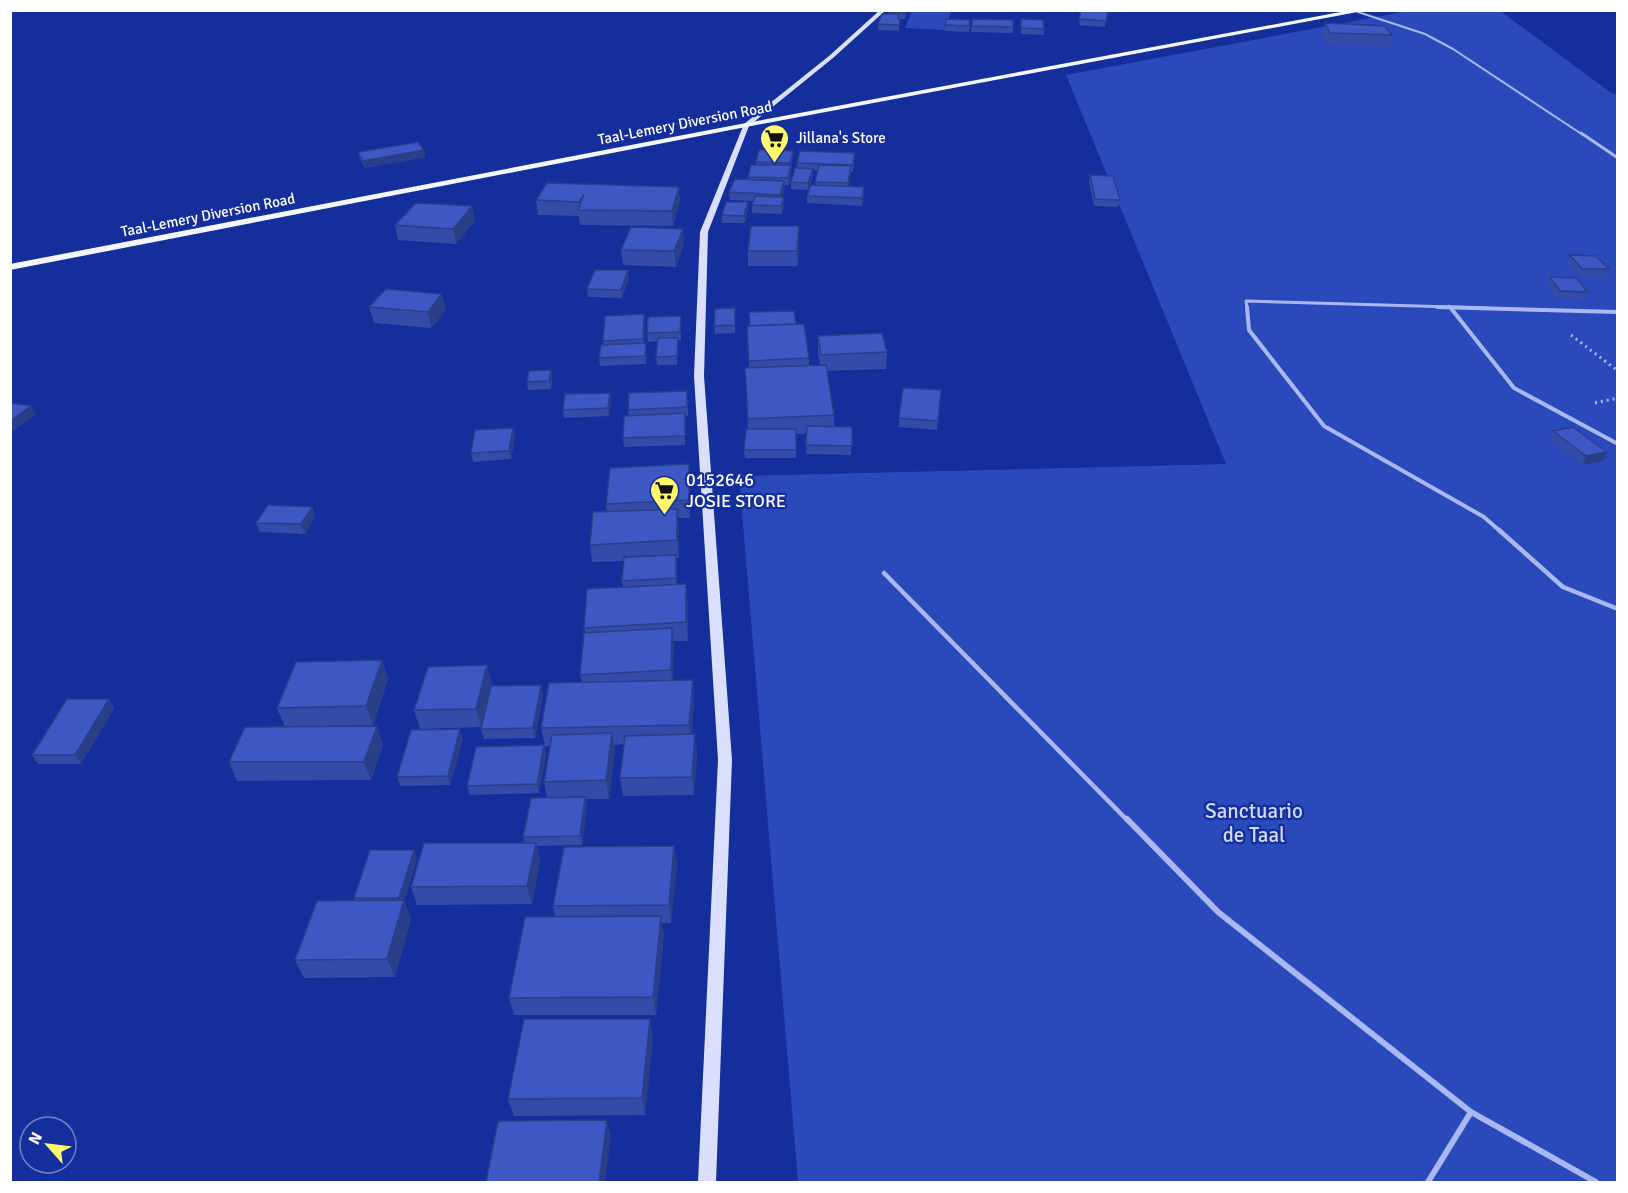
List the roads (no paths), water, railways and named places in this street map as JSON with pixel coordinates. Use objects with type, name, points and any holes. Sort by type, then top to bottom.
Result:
[{"type":"main road","name":"Taal-Lemery Diversion Road","points":[[10,267],[746,125],[1361,11]]},
{"type":"street","points":[[707,1182],[725,760],[707,524],[699,365],[704,232],[746,125],[831,57],[884,10]]},
{"type":"lane","points":[[1361,11],[1425,34],[1453,49],[1617,158]]},
{"type":"lane","points":[[1617,312],[1246,302],[1249,330],[1324,426],[1484,517],[1563,586],[1617,609]]},
{"type":"lane","points":[[1449,306],[1515,388],[1617,444]]},
{"type":"lane","points":[[884,573],[1218,912],[1472,1112],[1596,1182]]},
{"type":"lane","points":[[1428,1182],[1472,1112]]},
{"type":"place","name":"Jillana's Store","points":[[775,164]]},
{"type":"place","name":"0152646 JOSIE STORE","points":[[665,516]]},
{"type":"park label","name":"Sanctuario de Taal","points":[[1254,823]]}]
